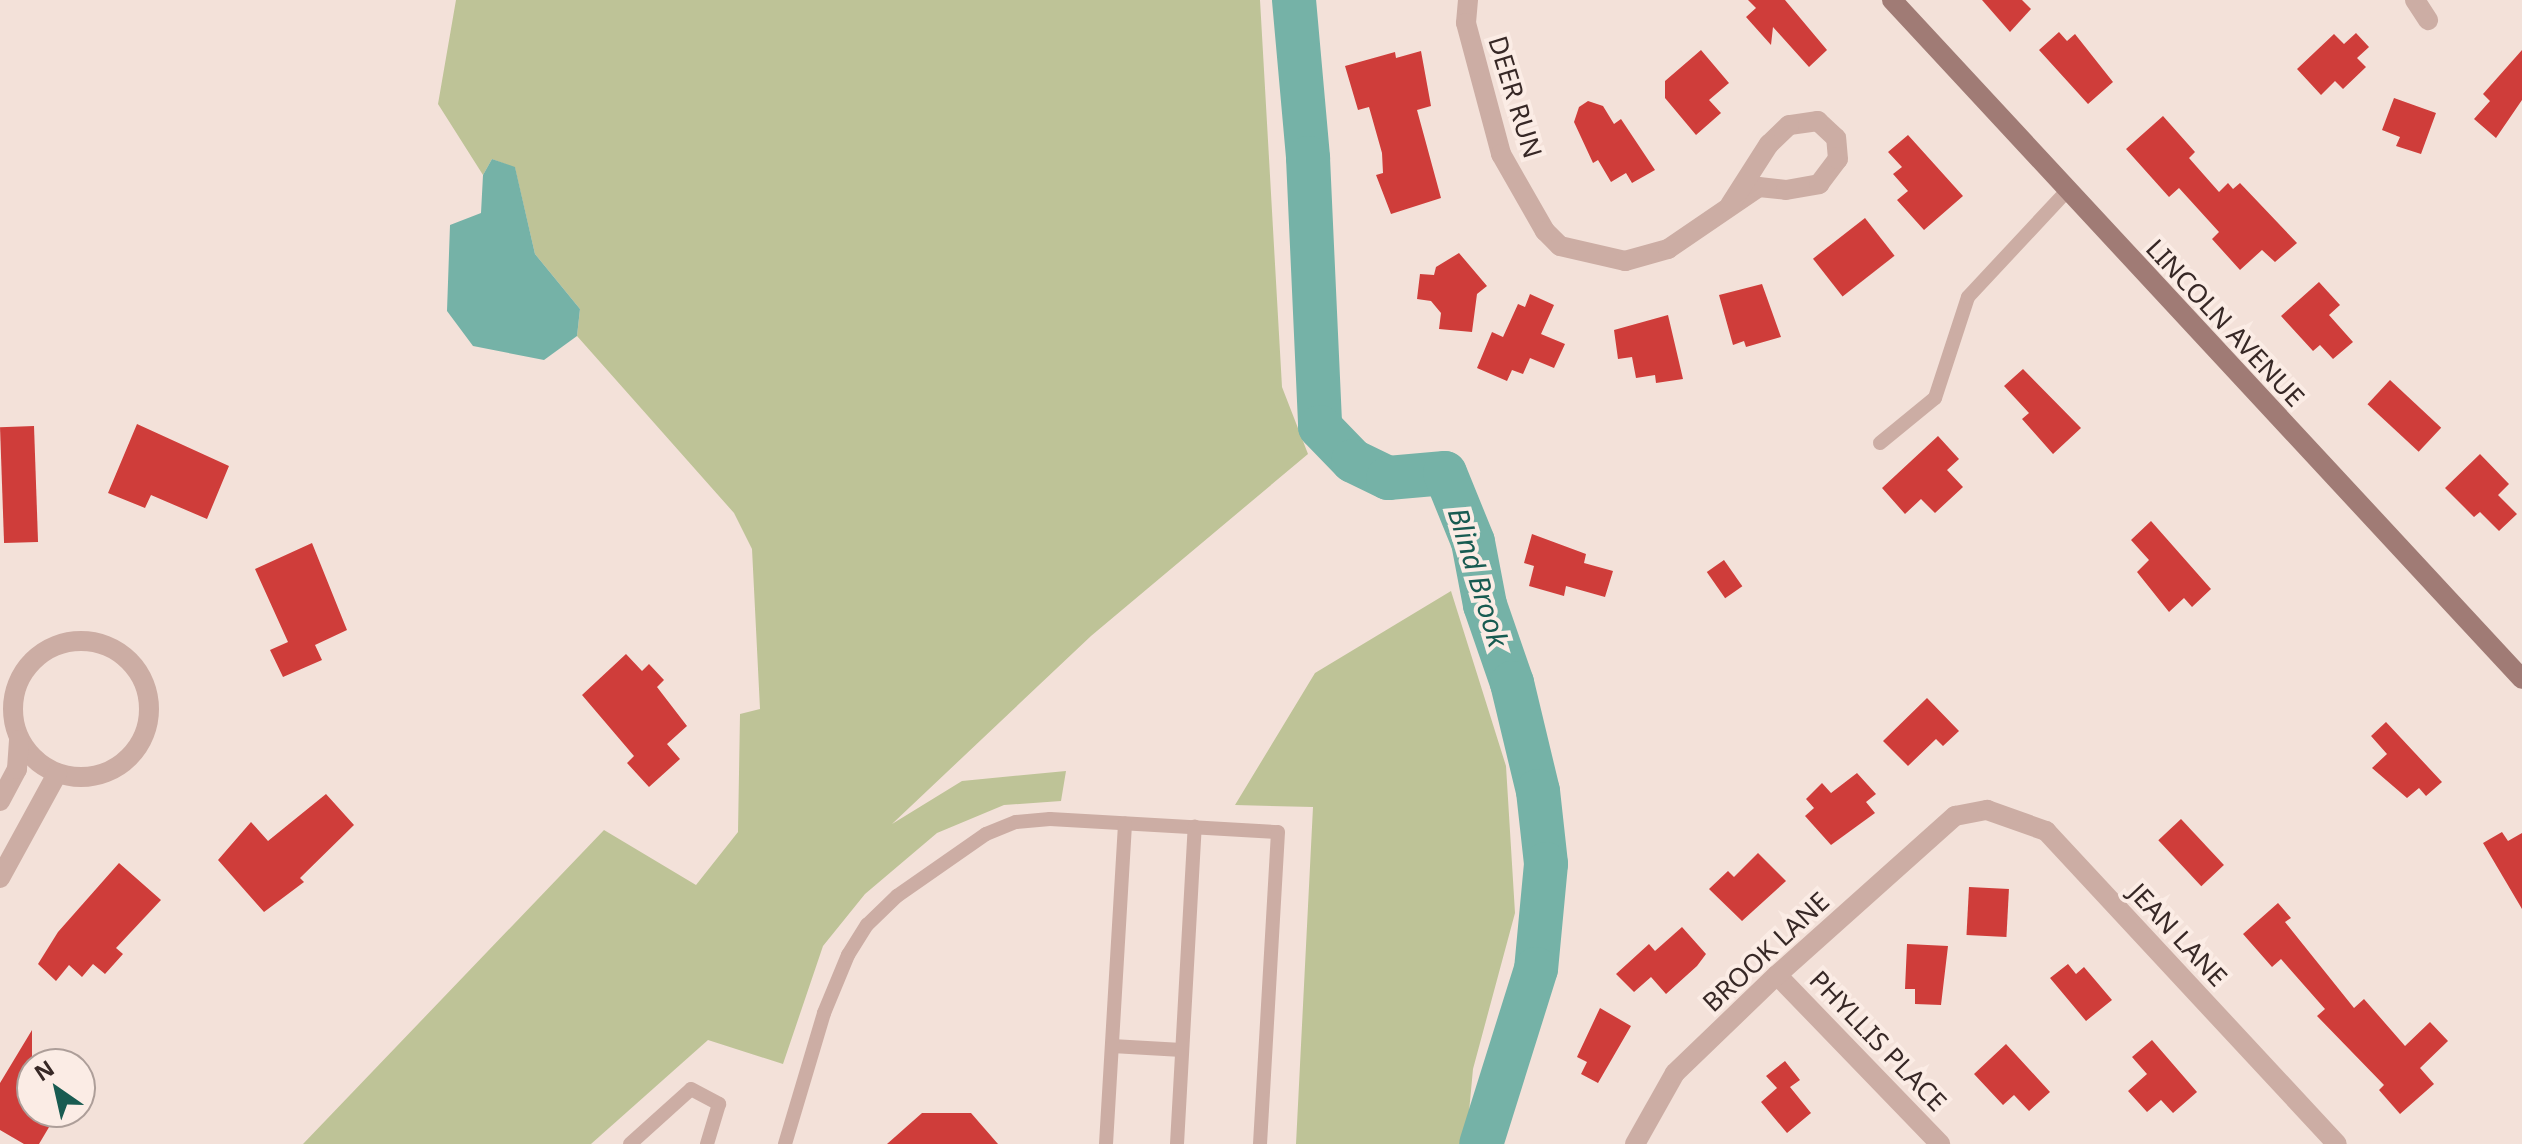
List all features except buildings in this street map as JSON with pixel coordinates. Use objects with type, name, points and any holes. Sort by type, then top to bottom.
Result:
[{"type":"street","name":"DEER RUN","points":[[1468,0],[1466,23],[1501,154],[1530,207],[1560,246],[1625,261],[1668,249],[1759,187],[1786,190],[1819,184],[1838,159],[1836,138],[1818,121],[1789,125],[1769,144],[1730,205]]},
{"type":"street","name":"LINCOLN AVENUE","points":[[1892,0],[2522,679]]},
{"type":"street","points":[[2415,0],[2428,20]]},
{"type":"street","points":[[0,801],[17,769],[19,740],[11,708],[16,685],[30,663],[49,648],[72,640],[102,643],[124,655],[140,673],[149,696],[149,720],[141,742],[125,762],[104,774],[57,774],[33,759],[19,740]]},
{"type":"street","points":[[0,878],[57,774]]},
{"type":"street","name":"JEAN LANE","points":[[1955,816],[1987,810],[2046,831],[2337,1144]]},
{"type":"street","name":"BROOK LANE","points":[[1635,1144],[1675,1073],[1777,975],[1955,816]]},
{"type":"street","name":"PHYLLIS PLACE","points":[[1777,975],[1940,1144]]},
{"type":"lane","points":[[1880,443],[1935,398],[1968,297],[2067,191]]},
{"type":"lane","points":[[785,1144],[842,969],[885,907],[986,834],[1016,822],[1278,832],[1260,1144]]},
{"type":"lane","points":[[1106,1144],[1125,824]]},
{"type":"lane","points":[[1177,1144],[1195,827]]},
{"type":"lane","points":[[1112,1046],[1182,1050]]},
{"type":"lane","points":[[630,1144],[691,1089],[719,1104],[707,1144]]},
{"type":"green space","points":[[456,0],[1260,0],[1282,387],[1308,454],[1091,636],[892,824],[962,781],[1066,771],[1061,801],[1004,805],[937,833],[865,894],[823,946],[783,1064],[708,1040],[591,1144],[303,1144],[604,830],[696,885],[738,832],[740,714],[760,709],[752,549],[734,513],[577,336],[580,309],[535,254],[515,168],[492,159],[483,175],[438,104]]},
{"type":"green space","points":[[1451,591],[1506,766],[1515,913],[1473,1069],[1466,1144],[1296,1144],[1313,807],[1235,805],[1315,673]]},
{"type":"water","points":[[492,159],[515,167],[535,254],[580,309],[577,336],[544,360],[473,346],[447,311],[450,225],[481,213],[483,175]]},
{"type":"waterway","name":"Blind Brook","points":[[1294,0],[1308,158],[1320,427],[1353,461],[1388,478],[1445,473],[1473,542],[1485,605],[1512,683],[1538,791],[1546,864],[1536,969],[1481,1144]]}]
